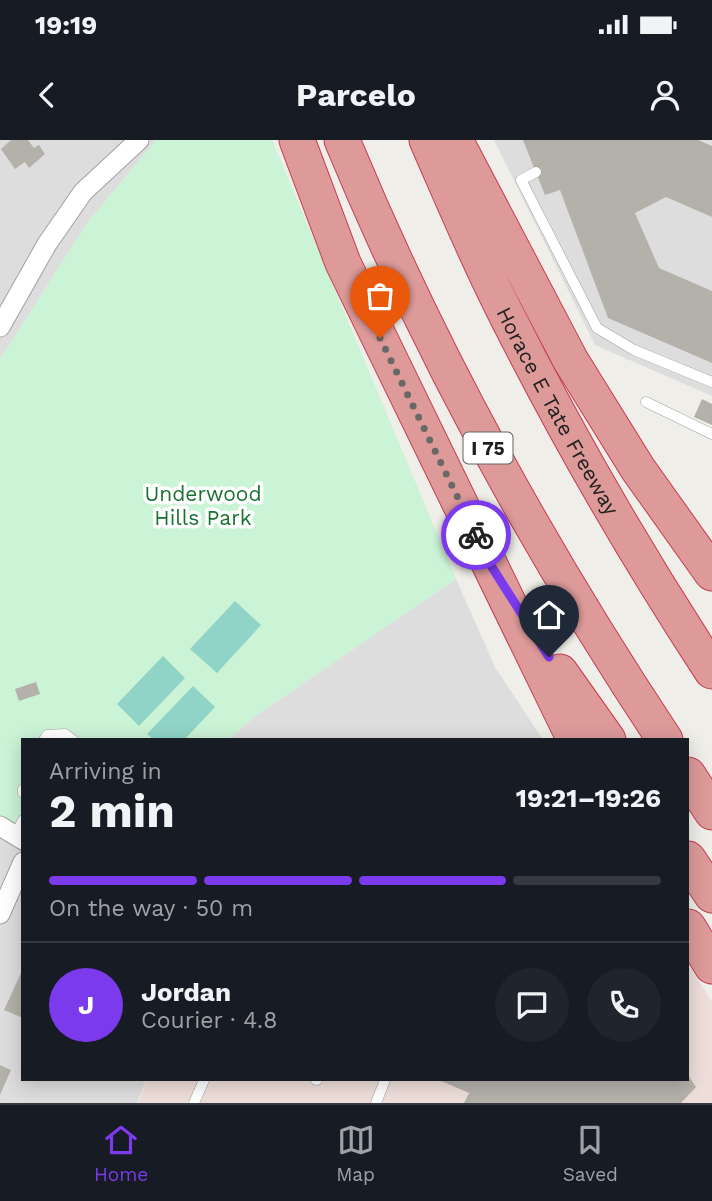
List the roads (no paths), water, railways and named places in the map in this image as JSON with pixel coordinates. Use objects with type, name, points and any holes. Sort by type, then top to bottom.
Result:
[{"type":"highway","points":[[297,140],[344,263],[574,738]]},
{"type":"highway","name":"I 75","points":[[342,140],[381,236],[517,501],[579,610],[664,738]]},
{"type":"highway","name":"Horace E Tate Freeway","points":[[427,140],[504,310],[558,412],[624,530],[712,671]]},
{"type":"highway","points":[[455,140],[578,372],[638,468],[712,573]]},
{"type":"highway","points":[[490,564],[549,657],[607,738]]},
{"type":"highway","points":[[689,777],[712,812]]},
{"type":"highway","points":[[689,860],[712,895]]},
{"type":"highway","points":[[689,929],[712,966]]},
{"type":"street","points":[[0,327],[47,244],[83,192],[139,140]]},
{"type":"street","points":[[0,914],[21,867]]},
{"type":"lane","points":[[536,172],[522,180],[597,328],[634,350],[712,382]]},
{"type":"lane","points":[[646,402],[712,434]]},
{"type":"lane","points":[[45,738],[47,735],[69,737]]},
{"type":"lane","points":[[194,1103],[204,1081]]},
{"type":"lane","points":[[376,1103],[385,1081]]},
{"type":"park label","name":"Underwood Hills Park","points":[[203,505]]}]
